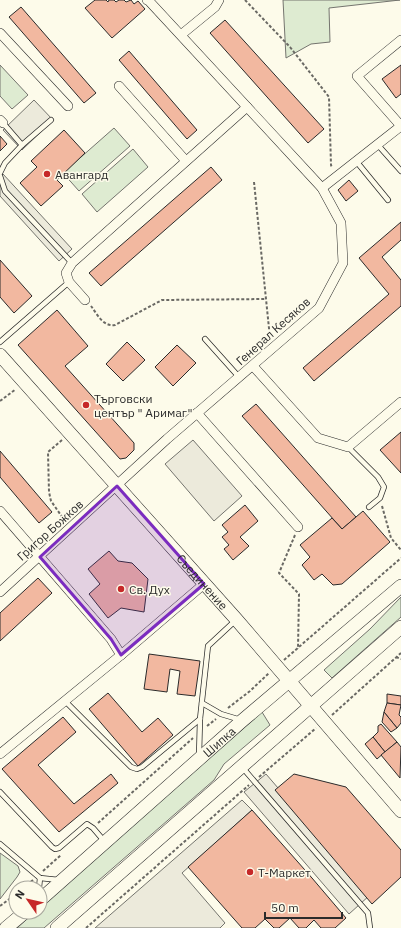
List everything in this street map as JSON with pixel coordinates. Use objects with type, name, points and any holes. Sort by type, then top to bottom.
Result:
[{"type":"main road","name":"Съединение","points":[[0,355],[277,666],[289,682],[401,811]]},
{"type":"main road","name":"Шипка","points":[[48,893],[243,720],[401,586]]},
{"type":"main road","points":[[57,928],[310,705],[401,627]]},
{"type":"main road","points":[[6,928],[16,920]]},
{"type":"street","name":"Генерал Кесяков","points":[[116,486],[197,413],[319,308],[343,263],[341,223],[322,188],[182,34],[150,1],[147,0]]},
{"type":"street","points":[[182,34],[215,7],[220,0]]},
{"type":"street","points":[[0,33],[68,106]]},
{"type":"street","points":[[322,188],[401,126],[358,76],[401,40]]},
{"type":"street","points":[[119,86],[186,161]]},
{"type":"street","points":[[85,300],[69,282],[66,273],[72,263],[247,107]]},
{"type":"street","points":[[253,366],[318,438],[348,446],[401,402]]},
{"type":"street","points":[[197,413],[298,527]]},
{"type":"street","name":"Григор Божков","points":[[0,592],[116,486]]},
{"type":"street","points":[[0,511],[111,639],[121,655]]},
{"type":"street","points":[[0,754],[121,655],[204,584]]},
{"type":"lane","points":[[51,120],[22,145],[5,163],[0,174],[5,191],[72,263]]},
{"type":"lane","points":[[1,121],[22,145]]},
{"type":"lane","points":[[377,144],[401,172]]},
{"type":"lane","points":[[356,161],[388,200]]},
{"type":"lane","points":[[0,342],[69,282]]},
{"type":"lane","points":[[205,339],[239,378]]},
{"type":"lane","points":[[348,446],[378,477],[384,487],[380,498],[369,507]]},
{"type":"lane","points":[[199,760],[200,719],[208,646],[236,620]]},
{"type":"lane","points":[[65,701],[131,768],[137,769],[142,767],[200,719]]},
{"type":"lane","points":[[202,703],[221,714],[243,720]]},
{"type":"lane","points":[[241,766],[368,913],[370,928]]},
{"type":"lane","points":[[0,792],[55,849],[59,848],[87,824],[93,828],[105,842]]},
{"type":"lane","points":[[0,844],[38,877],[63,880]]},
{"type":"path","points":[[245,0],[290,47],[330,97],[331,165],[336,176]]},
{"type":"path","points":[[254,182],[271,349]]},
{"type":"path","points":[[85,300],[106,324],[110,326],[115,325],[162,300],[266,299]]},
{"type":"path","points":[[0,401],[24,382]]},
{"type":"path","points":[[69,433],[48,452],[49,492],[51,501],[70,529]]},
{"type":"path","points":[[380,498],[391,538],[401,550]]},
{"type":"path","points":[[298,527],[279,573],[299,594],[298,649]]},
{"type":"path","points":[[93,828],[200,731],[250,691],[401,558]]},
{"type":"path","points":[[86,928],[254,781],[324,722],[401,653]]},
{"type":"path","points":[[396,657],[401,659]]},
{"type":"path","points":[[34,880],[65,852]]},
{"type":"highlighted area","points":[[117,486],[204,584],[121,655],[111,639],[40,557]]},
{"type":"green space","points":[[283,0],[400,0],[329,8],[330,42],[311,44],[286,58]]},
{"type":"green space","points":[[0,65],[28,95],[12,109],[0,96]]},
{"type":"green space","points":[[114,128],[130,146],[79,191],[63,173]]},
{"type":"green space","points":[[133,149],[148,167],[97,212],[82,194]]},
{"type":"green space","points":[[401,597],[401,617],[332,678],[324,670],[370,629]]},
{"type":"green space","points":[[262,712],[270,725],[224,764],[214,780],[44,928],[17,928],[26,920],[48,920],[48,900]]},
{"type":"green space","points":[[0,853],[18,866],[20,872],[15,880],[8,880],[8,889],[0,899]]},
{"type":"shaded area","points":[[34,100],[53,120],[22,150],[3,130]]},
{"type":"shaded area","points":[[3,174],[72,249],[59,261],[0,196],[0,177]]},
{"type":"shaded area","points":[[193,440],[242,496],[214,521],[165,464]]},
{"type":"shaded area","points":[[266,774],[370,895],[349,914],[244,792]]},
{"type":"shaded area","points":[[242,800],[252,810],[182,873],[225,923],[220,928],[95,928]]},
{"type":"building","points":[[95,0],[106,0],[108,2],[109,0],[114,0],[116,2],[119,0],[124,0],[126,2],[131,0],[134,4],[138,1],[145,9],[112,38],[85,8]]},
{"type":"building","points":[[21,7],[96,93],[84,103],[9,17]]},
{"type":"building","points":[[225,20],[324,129],[308,143],[210,33]]},
{"type":"building","points":[[129,51],[197,130],[187,139],[119,60]]},
{"type":"building","points":[[401,65],[401,94],[396,98],[382,79]]},
{"type":"building","name":"Авангард","points":[[64,130],[85,153],[57,180],[63,186],[41,206],[20,183],[37,167],[31,161]]},
{"type":"building","points":[[0,136],[7,144],[0,151]]},
{"type":"building","points":[[211,167],[222,180],[101,286],[89,273]]},
{"type":"building","points":[[349,180],[358,191],[346,201],[338,190]]},
{"type":"building","points":[[401,222],[401,240],[382,257],[401,280],[401,306],[314,381],[303,368],[389,294],[359,258]]},
{"type":"building","points":[[0,260],[32,296],[14,313],[0,297]]},
{"type":"building","name":"Търговски център \" Аримаг\"","points":[[57,310],[88,346],[65,366],[134,443],[134,450],[126,458],[120,459],[18,345]]},
{"type":"building","points":[[127,342],[145,360],[123,381],[106,364]]},
{"type":"building","points":[[177,345],[196,363],[173,386],[155,367]]},
{"type":"building","points":[[256,404],[356,517],[342,529],[242,416]]},
{"type":"building","points":[[401,432],[401,473],[380,450]]},
{"type":"building","points":[[0,451],[52,512],[39,523],[0,477]]},
{"type":"building","points":[[245,505],[258,521],[240,537],[249,546],[233,560],[224,549],[229,545],[222,537],[228,532],[222,525]]},
{"type":"building","points":[[363,511],[390,542],[342,584],[333,585],[322,574],[314,580],[302,565],[310,557],[300,545],[332,518],[342,529]]},
{"type":"building","name":"Св. Дух","points":[[109,551],[118,561],[132,563],[148,579],[144,612],[121,608],[108,618],[89,594],[100,584],[88,569]]},
{"type":"building","points":[[38,578],[52,593],[0,641],[0,613]]},
{"type":"building","points":[[149,654],[200,661],[195,696],[177,694],[180,671],[170,669],[167,692],[144,689]]},
{"type":"building","points":[[108,693],[142,732],[158,718],[173,735],[138,766],[89,709]]},
{"type":"building","points":[[387,694],[401,696],[401,705],[387,703]]},
{"type":"building","points":[[387,703],[401,705],[399,715],[401,717],[401,723],[397,728],[384,712]]},
{"type":"building","points":[[384,712],[397,728],[391,732],[382,722]]},
{"type":"building","points":[[63,717],[76,732],[38,765],[74,804],[111,774],[118,783],[59,832],[2,769]]},
{"type":"building","points":[[381,724],[397,742],[385,752],[373,737],[378,732],[378,726]]},
{"type":"building","points":[[373,737],[385,752],[377,759],[365,744]]},
{"type":"building","points":[[397,742],[401,747],[400,778],[381,755]]},
{"type":"building","points":[[294,774],[346,787],[401,850],[401,877],[372,904],[275,790]]},
{"type":"building","name":"Т-Маркет","points":[[252,810],[346,918],[335,928],[321,928],[314,920],[306,928],[299,928],[290,918],[279,928],[274,928],[265,919],[255,928],[242,928],[188,867]]},
{"type":"place","name":"Авангард","points":[[47,174]]},
{"type":"place","name":"Търговски център \" Аримаг\"","points":[[86,405]]},
{"type":"place","name":"Св. Дух","points":[[121,589]]},
{"type":"place","name":"Т-Маркет","points":[[250,872]]}]
